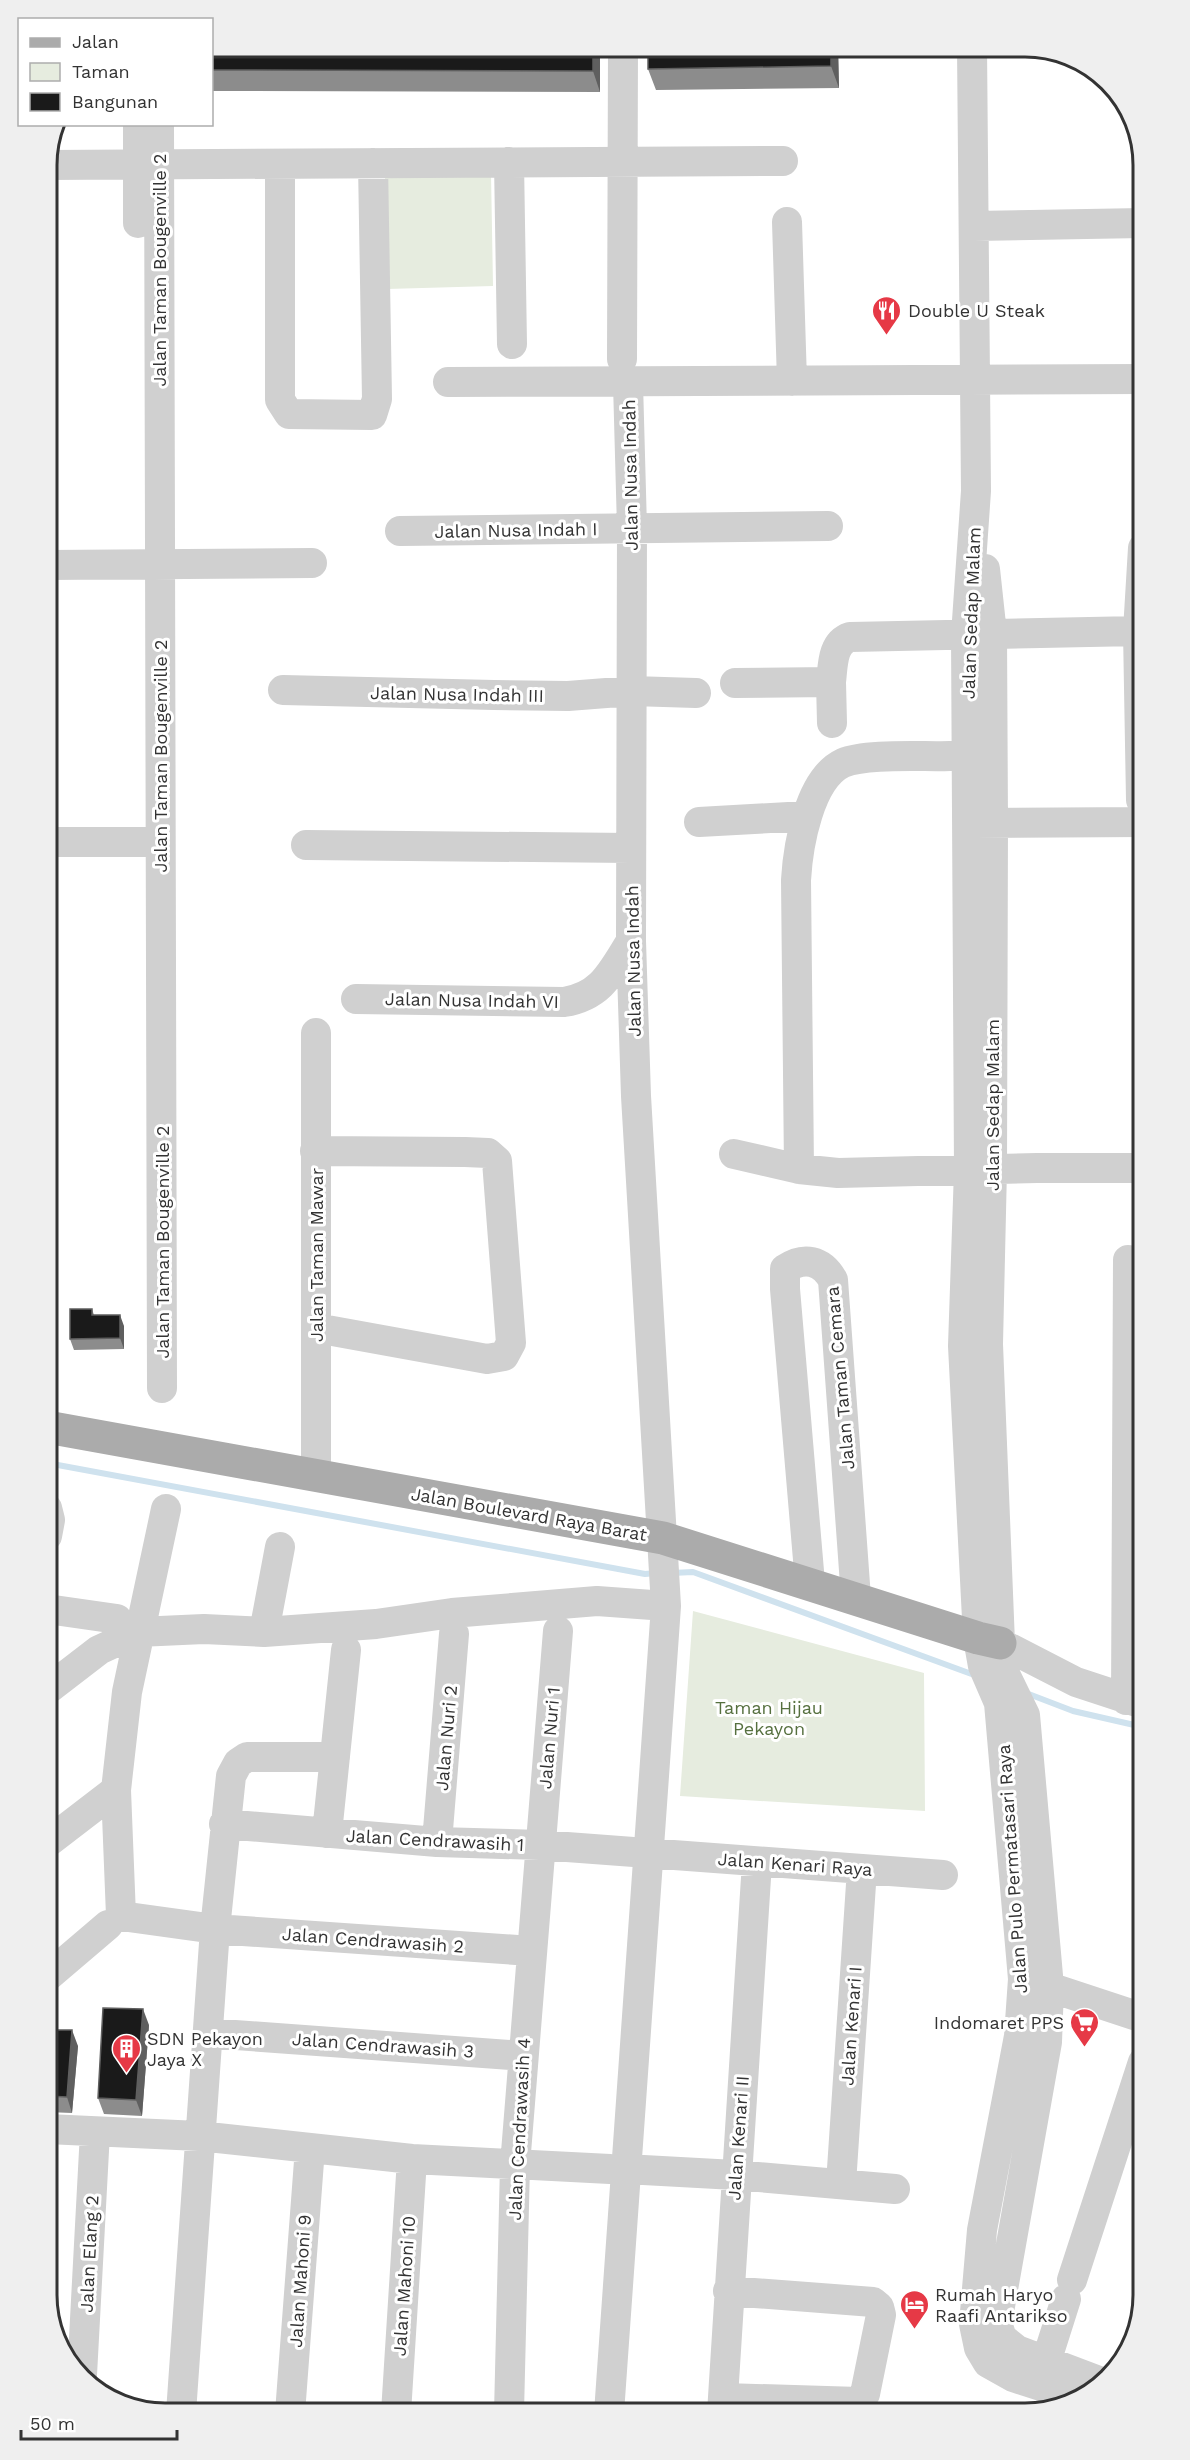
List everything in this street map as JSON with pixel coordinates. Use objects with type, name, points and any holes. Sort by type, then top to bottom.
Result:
[{"type":"main road","name":"Jalan Boulevard Raya Barat","points":[[57,1429],[316,1476],[664,1547],[810,1583],[856,1598],[998,1673]]},
{"type":"street","name":"Jalan Nusa Indah","points":[[609,2403],[617,2169],[647,1854],[665,1596],[664,1547],[636,1096],[631,941],[632,528],[625,371],[623,57]]},
{"type":"street","name":"Jalan Sedap Malam","points":[[972,57],[981,823],[980,1169],[998,1673]]},
{"type":"street","name":"Jalan Taman Bougenville 2","points":[[139,126],[149,164]]},
{"type":"street","name":"Jalan Taman Bougenville 2","points":[[152,1388],[149,164],[158,126]]},
{"type":"street","points":[[57,165],[783,160]]},
{"type":"street","points":[[509,162],[512,344]]},
{"type":"street","points":[[280,164],[280,400],[289,414],[372,415],[376,399],[373,163]]},
{"type":"street","points":[[787,222],[792,381]]},
{"type":"street","points":[[974,226],[1133,223]]},
{"type":"street","points":[[448,382],[625,371],[792,381],[1133,379]]},
{"type":"street","name":"Jalan Nusa Indah I","points":[[400,531],[828,526]]},
{"type":"street","points":[[57,565],[312,563]]},
{"type":"street","points":[[832,723],[831,682],[836,648],[842,640],[850,637],[1133,632]]},
{"type":"street","points":[[735,683],[831,682]]},
{"type":"street","name":"Jalan Nusa Indah III","points":[[283,690],[557,696],[632,691],[696,693]]},
{"type":"street","points":[[799,1169],[796,880],[798,846],[806,816],[825,779],[843,764],[864,758],[950,756]]},
{"type":"street","points":[[981,823],[1133,815]]},
{"type":"street","points":[[699,822],[806,816]]},
{"type":"street","points":[[57,842],[150,842]]},
{"type":"street","points":[[306,845],[631,848]]},
{"type":"street","name":"Jalan Nusa Indah VI","points":[[356,999],[564,1002],[581,999],[608,979],[631,941]]},
{"type":"street","name":"Jalan Taman Mawar","points":[[316,1033],[316,1476]]},
{"type":"street","points":[[315,1151],[476,1152],[488,1153],[497,1161],[511,1343],[504,1356],[488,1359],[316,1329]]},
{"type":"street","points":[[734,1154],[799,1169],[838,1173],[1133,1168]]},
{"type":"street","points":[[1128,1260],[1133,1576]]},
{"type":"street","name":"Jalan Taman Cemara","points":[[810,1583],[785,1289],[785,1269],[795,1262],[814,1262],[826,1268],[833,1281],[856,1598]]},
{"type":"street","points":[[57,1835],[116,1790],[127,1692],[128,1626],[166,1509]]},
{"type":"street","points":[[264,1632],[280,1548]]},
{"type":"street","points":[[57,1611],[128,1626],[264,1632],[376,1624],[452,1614],[665,1596]]},
{"type":"street","points":[[57,1682],[128,1626]]},
{"type":"street","name":"Jalan Nuri 1","points":[[540,1845],[558,1631]]},
{"type":"street","name":"Jalan Nuri 2","points":[[437,1842],[454,1634]]},
{"type":"street","points":[[327,1833],[346,1650]]},
{"type":"street","points":[[998,1673],[1076,1682],[1133,1701]]},
{"type":"street","name":"Jalan Pulo Permatasari Raya","points":[[998,1673],[1049,1987],[1047,2042],[1012,2150],[981,2230],[974,2324],[979,2348],[988,2363],[999,2370],[1068,2394]]},
{"type":"street","name":"Jalan Pulo Permatasari Raya","points":[[998,1673],[1023,1978],[1012,2150],[997,2323],[999,2334],[1008,2345],[1093,2379]]},
{"type":"street","points":[[182,2403],[215,1929],[224,1824],[231,1776],[243,1758],[261,1755],[335,1757]]},
{"type":"street","name":"Jalan Cendrawasih 2","points":[[116,1790],[121,1916],[215,1929],[531,1951]]},
{"type":"street","name":"Jalan Cendrawasih 1","points":[[224,1824],[437,1842],[540,1845],[647,1854]]},
{"type":"street","name":"Jalan Cendrawasih 4","points":[[509,2403],[515,2165],[540,1845]]},
{"type":"street","name":"Jalan Kenari Raya","points":[[647,1854],[943,1875]]},
{"type":"street","name":"Jalan Kenari II","points":[[723,2403],[735,2175],[757,1862]]},
{"type":"street","name":"Jalan Kenari I","points":[[841,2184],[862,1869]]},
{"type":"street","points":[[57,1968],[108,1925]]},
{"type":"street","points":[[1049,1987],[1133,2015]]},
{"type":"street","name":"Jalan Cendrawasih 3","points":[[208,2033],[523,2056]]},
{"type":"street","points":[[57,2129],[199,2136],[412,2159],[735,2175],[895,2189]]},
{"type":"street","name":"Jalan Elang 2","points":[[83,2365],[95,2132]]},
{"type":"street","name":"Jalan Mahoni 9","points":[[291,2403],[310,2148]]},
{"type":"street","points":[[1046,2362],[1069,2290],[1131,2148]]},
{"type":"street","name":"Jalan Mahoni 10","points":[[397,2403],[412,2159]]},
{"type":"street","points":[[728,2291],[873,2302],[879,2307],[881,2315],[865,2394],[859,2402],[825,2403]]},
{"type":"green space","points":[[491,173],[493,286],[387,289],[385,175]]},
{"type":"green space","name":"Taman Hijau Pekayon","points":[[693,1611],[924,1673],[925,1811],[680,1796]]},
{"type":"building","points":[[213,57],[593,57],[593,71],[213,70]]},
{"type":"building","points":[[648,57],[831,57],[831,66],[648,69]]},
{"type":"building","points":[[70,1309],[92,1309],[92,1315],[120,1315],[120,1338],[70,1339]]},
{"type":"building","name":"SDN Pekayon Jaya X","points":[[103,2008],[143,2009],[136,2100],[98,2098]]},
{"type":"building","points":[[57,2030],[72,2030],[67,2097],[57,2096]]},
{"type":"waterway","points":[[57,1465],[645,1574],[656,1573]]},
{"type":"waterway","points":[[672,1573],[693,1572],[977,1676]]},
{"type":"waterway","points":[[1026,1693],[1073,1711],[1133,1725]]},
{"type":"place","name":"Double U Steak","points":[[887,336]]},
{"type":"place","name":"Indomaret PPS","points":[[1085,2048]]},
{"type":"place","name":"SDN Pekayon Jaya X","points":[[126,2074]]},
{"type":"place","name":"Rumah Haryo Raafi Antarikso","points":[[914,2330]]}]
